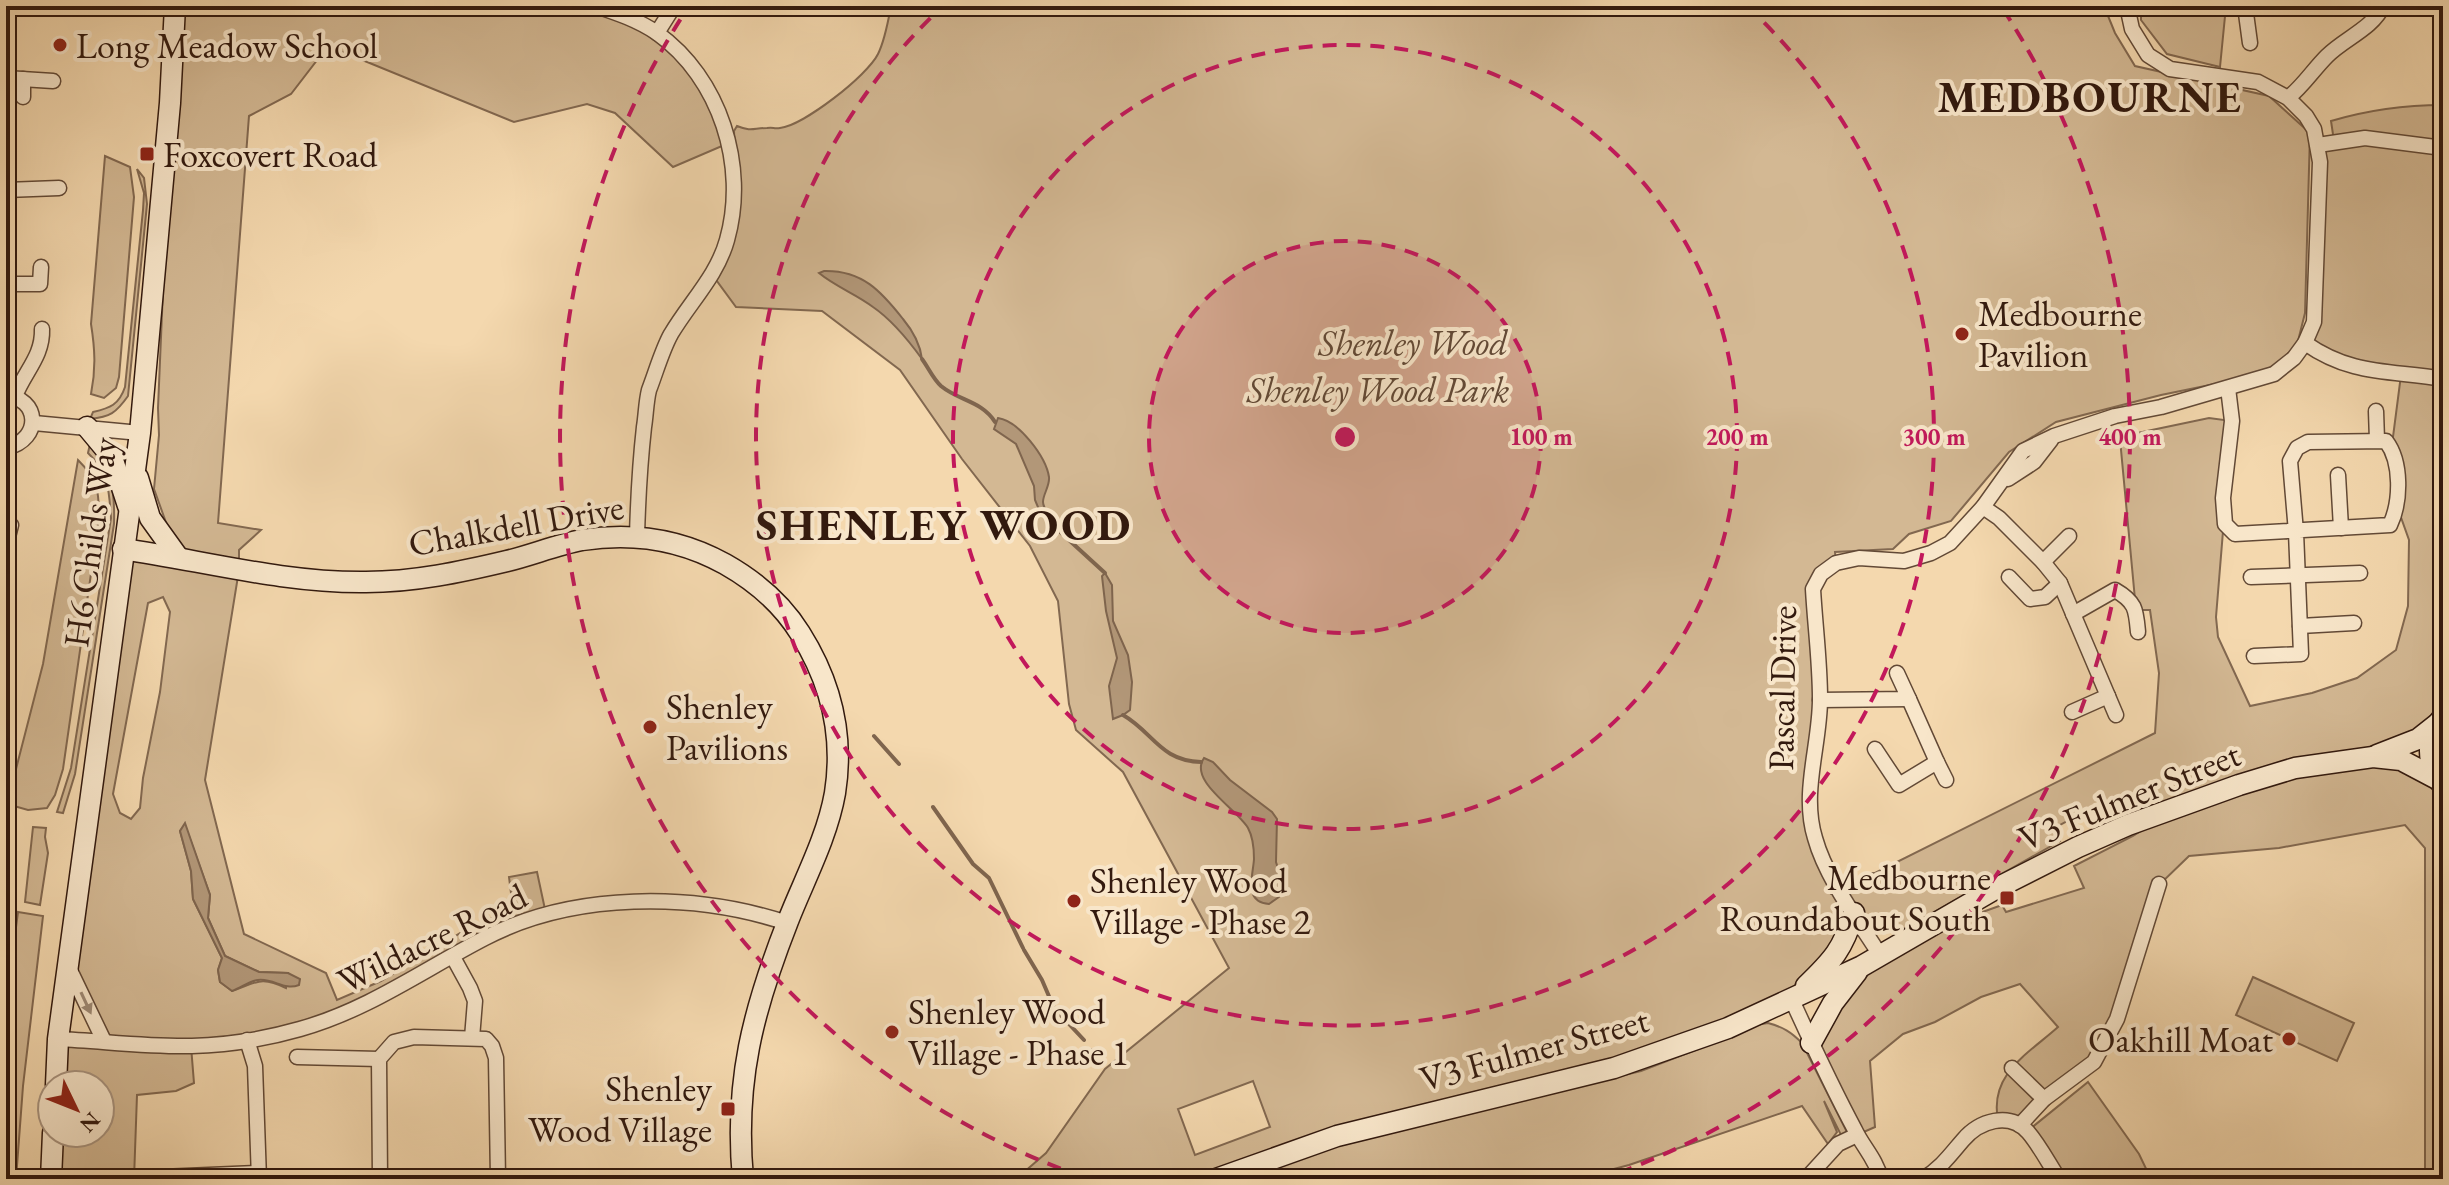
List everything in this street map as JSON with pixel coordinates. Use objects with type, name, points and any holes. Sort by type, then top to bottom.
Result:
[{"type":"street","name":"H6 Childs Way","points":[[57,1069],[71,935],[140,433],[170,103],[175,6]]},
{"type":"street","points":[[596,6],[657,33],[686,61],[705,86],[725,127],[733,194],[727,240],[709,281],[670,336],[648,395],[639,473],[637,536]]},
{"type":"street","points":[[657,33],[674,6]]},
{"type":"street","points":[[2127,6],[2132,29],[2148,55],[2170,69],[2258,82],[2288,98],[2314,129],[2320,162],[2314,322],[2305,343],[2328,357],[2360,369],[2443,379]]},
{"type":"street","points":[[2245,6],[2250,43]]},
{"type":"street","points":[[2288,98],[2300,89],[2327,55],[2377,17],[2383,6]]},
{"type":"street","points":[[6,78],[53,81]]},
{"type":"street","points":[[23,79],[23,97]]},
{"type":"street","points":[[2318,145],[2365,138],[2443,148]]},
{"type":"street","points":[[6,190],[59,188]]},
{"type":"street","points":[[6,284],[41,288],[41,267]]},
{"type":"street","points":[[6,448],[19,444],[31,433],[34,423],[28,407],[10,396],[38,355],[43,342],[42,329]]},
{"type":"street","name":"Pascal Drive","points":[[1880,955],[1828,868],[1815,839],[1810,814],[1820,700],[1813,589],[1821,574],[1836,563],[1859,558],[1904,561],[1931,553],[1957,538],[2002,483],[2023,451],[2054,436],[2115,416],[2161,407],[2274,374],[2294,358],[2305,343]]},
{"type":"street","points":[[2228,388],[2232,421],[2223,498],[2225,524],[2235,534],[2296,532],[2390,525],[2398,509],[2396,466],[2386,441],[2308,442],[2297,448],[2290,461],[2296,532],[2301,654],[2254,656]]},
{"type":"street","points":[[2376,411],[2377,440]]},
{"type":"street","points":[[34,423],[140,433]]},
{"type":"street","points":[[87,427],[112,457],[129,510]]},
{"type":"street","points":[[135,470],[150,518],[178,557]]},
{"type":"street","points":[[2338,475],[2341,528]]},
{"type":"street","points":[[1983,507],[1999,518],[2060,583],[2116,715]]},
{"type":"street","points":[[6,545],[11,525]]},
{"type":"street","name":"Chalkdell Drive","points":[[123,549],[287,578],[367,582],[435,577],[581,540],[637,536],[664,539],[705,553],[737,571],[773,598],[795,625],[816,659],[838,730],[838,758],[834,796],[817,851],[787,923],[759,1004],[746,1055],[741,1121],[743,1179]]},
{"type":"street","points":[[2043,562],[2069,536]]},
{"type":"street","points":[[2251,577],[2360,573]]},
{"type":"street","points":[[2009,577],[2030,599],[2045,597],[2060,583]]},
{"type":"street","points":[[2073,614],[2115,590],[2128,597],[2136,610],[2138,632]]},
{"type":"street","points":[[2300,626],[2354,623]]},
{"type":"street","points":[[1897,673],[1946,780]]},
{"type":"street","points":[[2072,712],[2108,696]]},
{"type":"street","points":[[1820,700],[1909,699]]},
{"type":"street","points":[[2440,720],[2429,751],[2431,765],[2440,782]]},
{"type":"street","name":"V3 Fulmer Street","points":[[1216,1179],[1337,1136],[1614,1068],[1728,1028],[1862,966],[1995,889],[2128,825],[2295,768],[2373,757],[2418,739],[2440,720]]},
{"type":"street","points":[[1875,749],[1902,791],[1937,762]]},
{"type":"street","name":"V3 Fulmer Street","points":[[2373,757],[2401,760],[2440,782]]},
{"type":"street","points":[[2020,1125],[2044,1099],[2094,1062],[2117,1019],[2159,884]]},
{"type":"street","name":"Wildacre Road","points":[[58,1039],[191,1046],[298,1030],[366,1005],[487,937],[551,913],[624,902],[666,902],[727,908],[787,923]]},
{"type":"street","points":[[1854,913],[1846,938],[1833,961],[1792,1000],[1881,1179]]},
{"type":"street","points":[[453,957],[475,1001],[472,1038]]},
{"type":"street","points":[[68,965],[104,1041]]},
{"type":"street","points":[[1811,1043],[1833,1003],[1862,966]]},
{"type":"street","points":[[380,1179],[379,1059],[394,1042],[414,1037],[486,1039],[492,1046],[496,1058],[498,1179]]},
{"type":"street","points":[[138,1178],[258,1176],[255,1066],[247,1040]]},
{"type":"street","points":[[297,1057],[379,1059]]},
{"type":"street","points":[[2012,1068],[2044,1099]]},
{"type":"street","points":[[1923,1179],[1937,1171],[1978,1126],[1998,1120],[2020,1125],[2029,1133],[2059,1179]]},
{"type":"street","points":[[1806,1179],[1838,1144],[1857,1135]]},
{"type":"street","points":[[51,1179],[52,1149]]},
{"type":"green space","points":[[175,6],[596,6],[628,18],[686,61],[729,143],[673,167],[615,113],[587,104],[514,122],[328,46],[291,94],[249,116],[218,523],[261,530],[239,550],[239,570],[205,780],[244,934],[326,973],[337,1000],[381,981],[467,929],[513,909],[509,877],[537,872],[546,914],[338,1017],[191,1046],[194,1083],[176,1091],[137,1095],[134,1179],[51,1179],[52,1149],[116,1149],[116,1069],[57,1069],[58,1039],[103,1041],[68,965],[123,549],[178,556],[154,489],[159,435]],"holes":[[[163,597],[170,612],[140,808],[131,819],[120,813],[113,794],[148,603]],[[185,825],[210,895],[208,918],[225,956],[259,972],[288,973],[286,988],[264,981],[232,991],[220,982],[218,970],[222,958],[193,899],[191,871],[180,831]]]},
{"type":"green space","name":"Shenley Wood Park","points":[[891,6],[2104,6],[2115,33],[2135,66],[2269,96],[2310,133],[2305,313],[2297,345],[2277,364],[2254,376],[2161,395],[2056,422],[2009,452],[1951,521],[1909,534],[1893,549],[1835,552],[1836,563],[1813,589],[1820,700],[1810,814],[1838,885],[1830,894],[2155,733],[2159,673],[2150,610],[2136,610],[2120,439],[2128,435],[2209,418],[2232,421],[2216,617],[2218,637],[2250,706],[2312,693],[2357,678],[2396,650],[2408,606],[2409,540],[2398,509],[2389,444],[2393,437],[2401,375],[2319,353],[2310,332],[2318,145],[2334,141],[2331,121],[2386,109],[2443,105],[2443,717],[2375,757],[2443,786],[2443,1179],[2425,1179],[2425,848],[2405,825],[2279,848],[2189,856],[2159,885],[2094,1062],[2020,1125],[1998,1120],[1999,1090],[2013,1066],[2058,1027],[2020,984],[1981,997],[1935,1022],[1903,1034],[1870,1061],[1875,1127],[1857,1135],[1811,1043],[1867,972],[1963,919],[2002,905],[2006,912],[2084,888],[2074,866],[2133,836],[2178,808],[2163,803],[2129,811],[2111,806],[2101,807],[2073,818],[2056,827],[2060,841],[1906,928],[1886,932],[1854,913],[1792,1000],[1728,1028],[1216,1179],[1016,1179],[1046,1153],[1105,1069],[1229,968],[1123,772],[1076,730],[1069,704],[1058,601],[1030,546],[962,459],[900,370],[822,311],[736,307],[714,277],[737,193],[734,131],[737,126],[749,129],[791,125],[834,98],[878,54]],"holes":[[[1253,1081],[1270,1127],[1195,1155],[1178,1109]]]},
{"type":"green space","points":[[2141,6],[2226,6],[2220,67],[2167,54],[2141,20]]},
{"type":"green space","points":[[105,156],[130,167],[134,197],[119,377],[116,388],[104,398],[91,394],[94,359],[91,324]]},
{"type":"green space","points":[[137,169],[144,178],[147,204],[128,396],[112,413],[90,419],[93,412],[117,402],[125,387],[144,193]]},
{"type":"green space","points":[[90,444],[103,462],[111,481],[114,524],[75,774],[63,813],[57,812],[71,768],[111,518],[107,482],[88,453]]},
{"type":"green space","points":[[78,460],[96,486],[99,518],[63,769],[55,795],[47,808],[28,810],[7,804],[43,664]]},
{"type":"green space","points":[[33,827],[46,828],[48,853],[40,905],[25,902]]},
{"type":"green space","points":[[18,912],[43,916],[23,1086],[16,1179],[6,1179],[6,1002]]},
{"type":"green space","points":[[2253,977],[2354,1023],[2337,1061],[2236,1015]]},
{"type":"green space","points":[[1768,1023],[1786,1030],[1802,1043],[1850,1138],[1844,1141],[1824,1101],[1837,1132],[1828,1144],[1802,1106],[1629,1165],[1576,1179],[1236,1179],[1346,1142],[1641,1071]]},
{"type":"green space","points":[[2088,1082],[2139,1154],[2151,1179],[2061,1179],[2030,1129]]},
{"type":"shaded area","points":[[824,271],[860,278],[878,291],[910,328],[918,342],[922,359],[887,318],[819,273]]},
{"type":"shaded area","points":[[998,418],[1023,433],[1043,460],[1049,477],[1043,502],[1046,513],[1040,512],[1034,486],[1016,444],[994,429]]},
{"type":"shaded area","points":[[1105,573],[1112,585],[1113,621],[1128,655],[1132,682],[1130,710],[1113,719],[1109,686],[1117,658],[1106,611],[1102,576]]},
{"type":"shaded area","points":[[1204,758],[1213,762],[1277,819],[1276,862],[1283,884],[1279,897],[1269,904],[1256,899],[1251,887],[1254,851],[1250,831],[1208,785],[1201,767]]},
{"type":"shaded area","points":[[185,823],[210,895],[208,918],[225,956],[259,972],[288,973],[300,979],[299,985],[258,980],[232,991],[220,982],[218,970],[222,958],[193,899],[191,871],[180,831]]},
{"type":"waterway","points":[[922,359],[941,386],[977,405],[995,422]]},
{"type":"waterway","points":[[1046,513],[1058,530],[1105,573]]},
{"type":"waterway","points":[[1123,715],[1166,751],[1176,757],[1201,762]]},
{"type":"waterway","points":[[874,736],[899,764]]},
{"type":"waterway","points":[[933,807],[973,864],[989,878],[1023,948]]},
{"type":"waterway","points":[[1024,950],[1054,1008],[1084,1040]]},
{"type":"waterway","points":[[1092,1050],[1096,1062]]},
{"type":"place","name":"Long Meadow School","points":[[60,45]]},
{"type":"place","name":"Foxcovert Road","points":[[147,154]]},
{"type":"place","name":"Medbourne Pavilion","points":[[1962,334]]},
{"type":"place","name":"Shenley Pavilions","points":[[650,727]]},
{"type":"place","name":"Medbourne Roundabout South","points":[[2007,898]]},
{"type":"place","name":"Shenley Wood Village - Phase 2","points":[[1074,901]]},
{"type":"place","name":"Shenley Wood Village - Phase 1","points":[[892,1032]]},
{"type":"place","name":"Oakhill Moat","points":[[2289,1039]]},
{"type":"place","name":"Shenley Wood Village","points":[[728,1109]]},
{"type":"district","name":"MEDBOURNE","points":[[2090,96]]},
{"type":"district","name":"SHENLEY WOOD","points":[[944,524]]},
{"type":"park label","name":"Shenley Wood","points":[[1413,342]]}]
